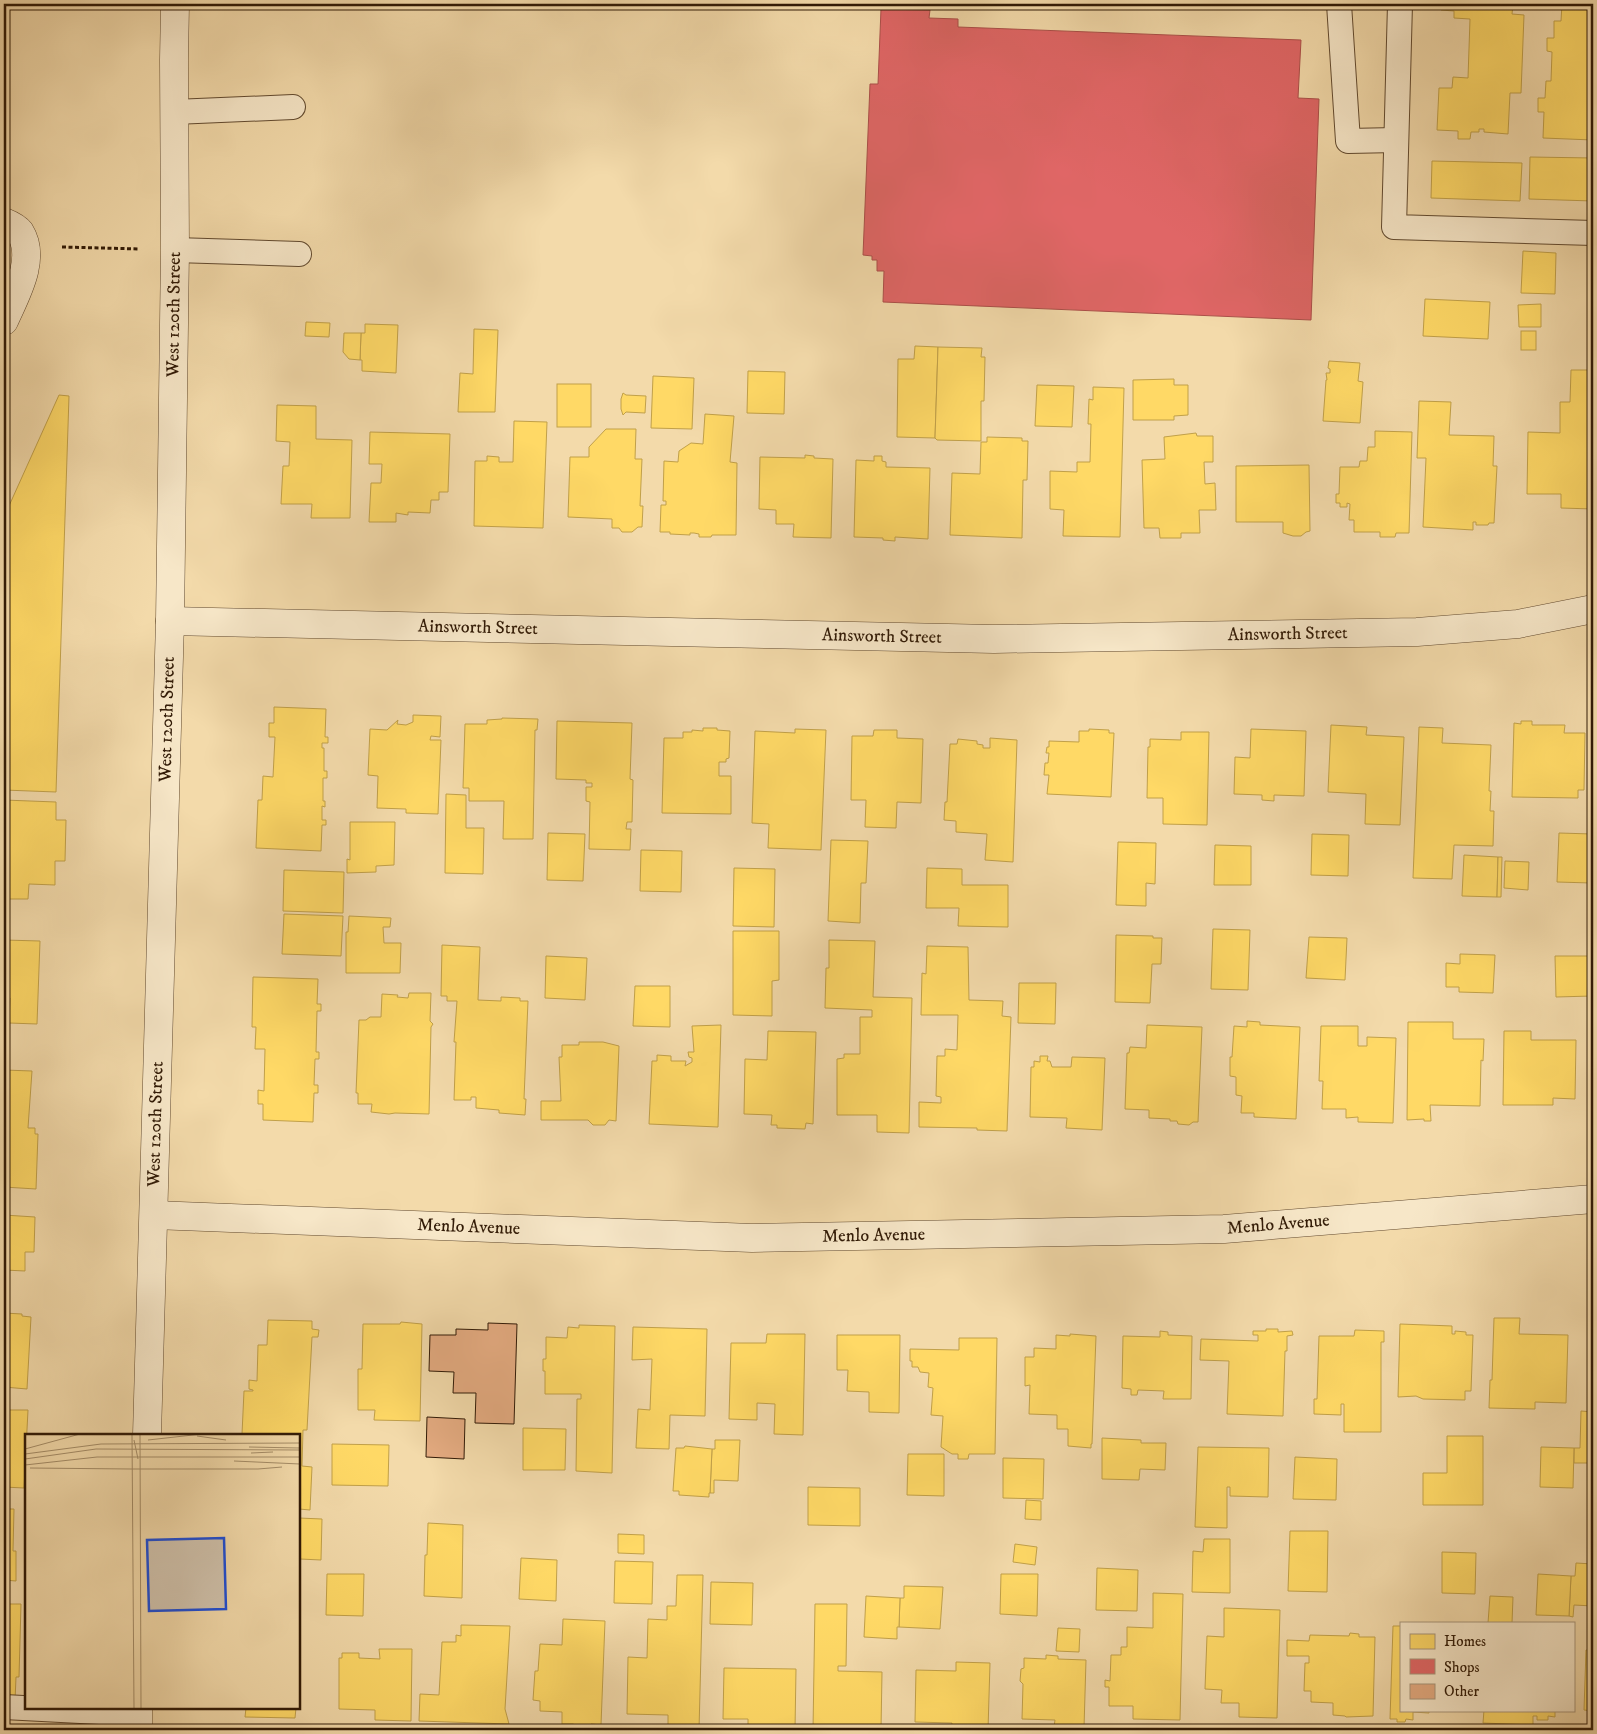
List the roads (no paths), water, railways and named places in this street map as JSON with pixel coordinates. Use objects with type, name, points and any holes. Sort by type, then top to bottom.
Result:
[{"type":"street","name":"West 120th Street","points":[[147,1434],[170,621],[176,4]]},
{"type":"street","points":[[4,222],[19,230],[26,246],[25,270],[4,321]]},
{"type":"street","name":"Ainsworth Street","points":[[170,621],[994,639],[1418,632],[1518,624],[1593,609]]},
{"type":"street","name":"Menlo Avenue","points":[[154,1215],[752,1238],[1224,1230],[1593,1199]]},
{"type":"lane","points":[[1339,4],[1348,141],[1396,140]]},
{"type":"lane","points":[[1400,4],[1394,228],[1593,233]]},
{"type":"lane","points":[[174,112],[293,107]]},
{"type":"lane","points":[[175,250],[299,254]]},
{"type":"lane","points":[[4,1707],[25,1708]]},
{"type":"lane","points":[[45,1709],[138,1717]]}]
